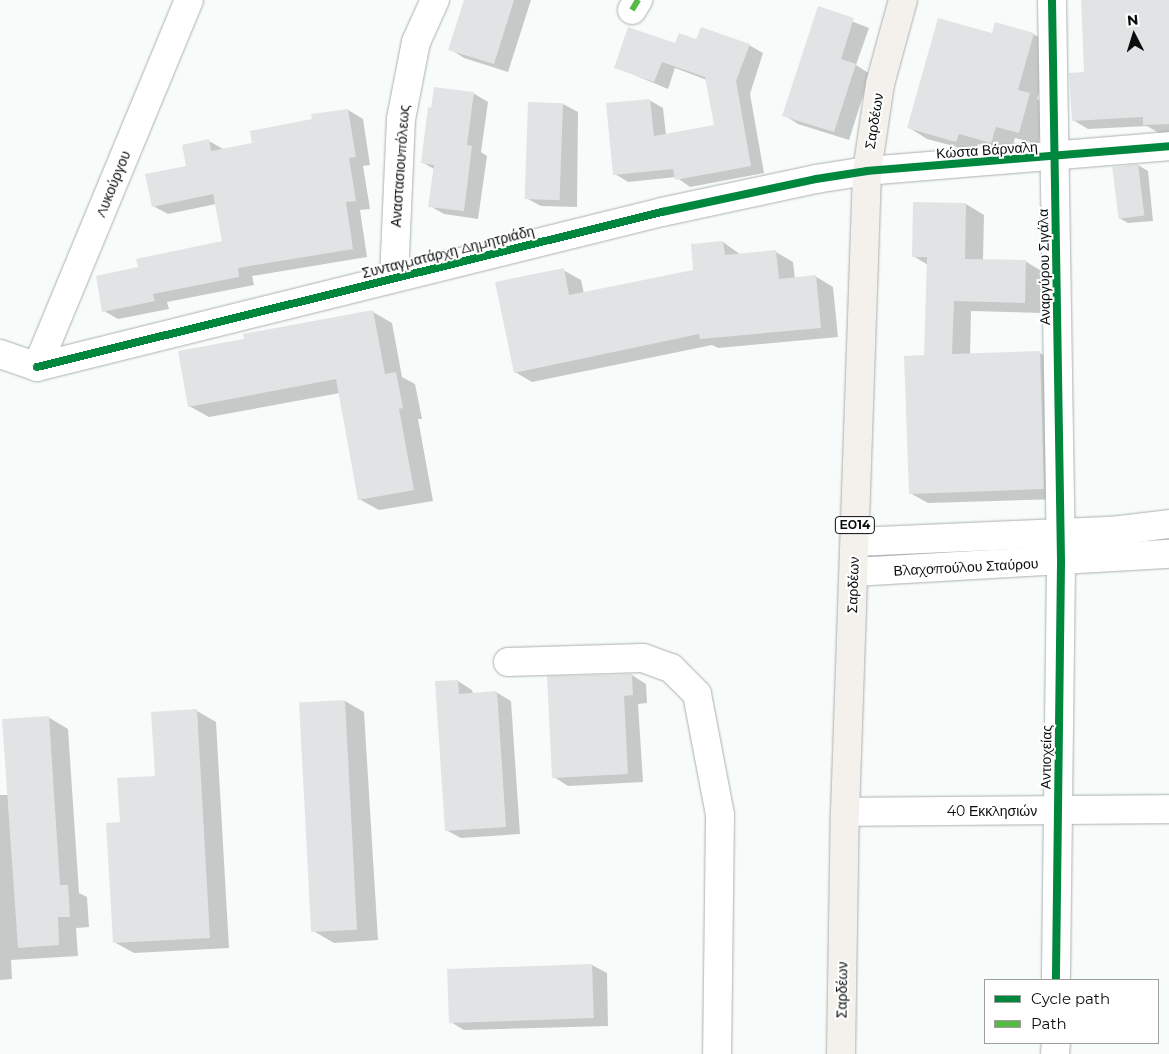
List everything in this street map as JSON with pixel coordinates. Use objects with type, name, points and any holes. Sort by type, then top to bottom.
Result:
[{"type":"main road","name":"Σαρδέων","points":[[841,1054],[845,812],[867,171],[880,84],[903,0]]},
{"type":"street","name":"Λυκούργου","points":[[37,367],[189,0]]},
{"type":"street","name":"Αναστασιουπόλεως","points":[[394,278],[401,118],[416,42],[435,0]]},
{"type":"street","name":"Αναργύρου Σιγάλα","points":[[1052,0],[1061,534]]},
{"type":"street","name":"Κώστα Βάρναλη","points":[[867,171],[1055,157],[1169,146]]},
{"type":"street","name":"Συνταγματάρχη Δημητριάδη","points":[[37,367],[662,212],[867,171]]},
{"type":"street","points":[[0,354],[37,367]]},
{"type":"street","name":"Βλαχοπούλου Σταύρου","points":[[855,542],[1061,534],[1169,524]]},
{"type":"street","name":"Αντιοχείας","points":[[1056,979],[1061,534]]},
{"type":"street","name":"Βλαχοπούλου Σταύρου","points":[[854,572],[1061,563],[1169,554]]},
{"type":"street","points":[[508,662],[643,658],[671,668],[697,694],[720,815],[718,1054]]},
{"type":"street","name":"40 Εκκλησιών","points":[[845,812],[1169,809]]},
{"type":"building","points":[[464,0],[514,0],[494,64],[448,50]]},
{"type":"building","points":[[1081,0],[1169,0],[1169,124],[1143,125],[1143,117],[1072,121],[1069,73],[1084,72]]},
{"type":"building","points":[[818,6],[854,18],[841,59],[856,64],[834,132],[782,116]]},
{"type":"building","points":[[938,18],[992,33],[995,22],[1034,33],[1018,90],[1030,93],[1019,133],[996,127],[991,143],[959,134],[956,142],[907,128]]},
{"type":"building","points":[[628,27],[675,43],[679,33],[696,39],[701,27],[750,44],[736,81],[751,166],[675,180],[673,169],[613,175],[606,103],[650,99],[654,136],[714,125],[705,77],[662,62],[654,82],[614,68]]},
{"type":"building","points":[[434,87],[474,92],[467,145],[472,146],[464,211],[428,207],[434,165],[421,163],[428,107],[431,108]]},
{"type":"building","points":[[528,102],[563,103],[560,200],[525,199]]},
{"type":"building","points":[[348,109],[356,157],[349,158],[356,201],[346,202],[353,249],[238,268],[239,277],[153,294],[155,301],[102,312],[96,276],[138,267],[136,259],[222,241],[213,194],[152,207],[145,174],[186,166],[182,145],[209,139],[211,151],[252,143],[250,131],[312,119],[311,114]]},
{"type":"building","points":[[1138,164],[1144,216],[1119,219],[1112,167]]},
{"type":"building","points":[[913,202],[966,203],[965,259],[1026,260],[1025,303],[954,301],[952,354],[1040,351],[1044,489],[909,494],[904,356],[924,355],[927,257],[912,257]]},
{"type":"building","points":[[723,241],[725,255],[776,250],[779,279],[816,275],[821,328],[700,339],[699,334],[514,373],[495,282],[564,268],[569,295],[693,270],[691,244]]},
{"type":"building","points":[[373,310],[385,374],[396,372],[403,408],[399,409],[414,490],[358,500],[336,379],[188,407],[178,351],[244,339],[243,334]]},
{"type":"building","points":[[632,674],[633,695],[624,696],[628,774],[552,778],[547,676]]},
{"type":"building","points":[[458,680],[459,694],[497,691],[506,827],[445,831],[435,681]]},
{"type":"building","points":[[345,700],[357,930],[311,932],[299,702]]},
{"type":"building","points":[[197,709],[210,938],[113,943],[106,823],[120,822],[117,778],[155,776],[151,712]]},
{"type":"building","points":[[49,716],[60,885],[68,885],[70,917],[58,917],[59,945],[18,948],[2,719]]},
{"type":"building","points":[[592,964],[594,1018],[449,1023],[447,969]]},
{"type":"marked path","points":[[632,10],[638,0]]},
{"type":"cycle path","points":[[1052,0],[1061,563],[1056,979]]},
{"type":"cycle path","points":[[37,367],[662,212],[816,179],[867,171],[1169,146]]}]
